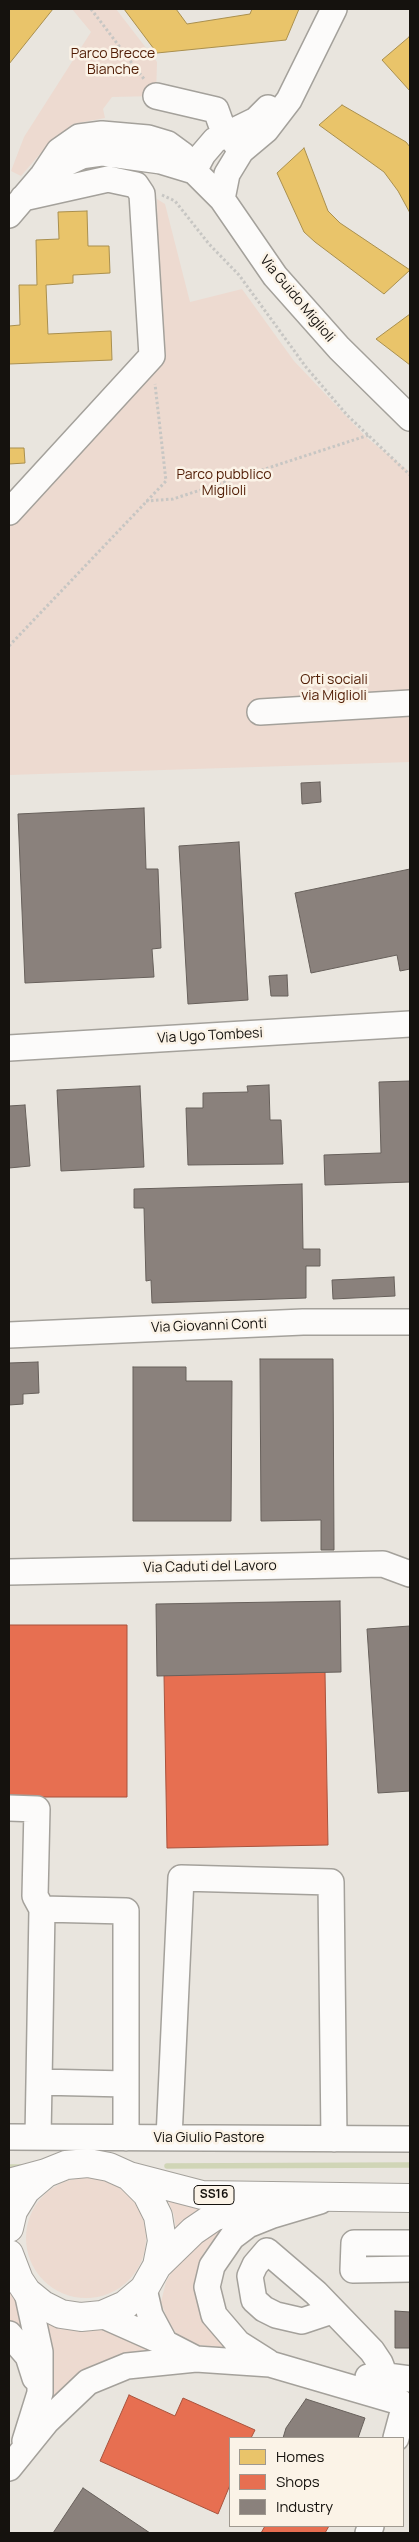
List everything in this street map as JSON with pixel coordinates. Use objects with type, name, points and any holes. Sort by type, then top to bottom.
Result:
[{"type":"main road","name":"SS16","points":[[9,2183],[46,2173],[66,2165],[88,2163],[109,2167],[129,2176],[202,2195],[302,2198],[410,2198]]},
{"type":"main road","name":"SS16","points":[[9,2228],[13,2211],[26,2190],[46,2173]]},
{"type":"main road","name":"SS16","points":[[129,2176],[147,2194],[158,2216],[162,2241],[157,2266]]},
{"type":"main road","name":"SS16","points":[[10,2262],[27,2292],[43,2305],[61,2314],[81,2317],[102,2315],[125,2305],[144,2289],[157,2266],[193,2231],[215,2216],[302,2198]]},
{"type":"street","points":[[168,144],[228,142],[266,130],[289,100],[334,9]]},
{"type":"street","points":[[156,96],[216,110],[228,142],[227,174],[222,199]]},
{"type":"street","name":"Via Guido Miglioli","points":[[16,206],[43,175],[59,152],[79,137],[102,134],[148,138],[168,144],[183,155],[194,171],[222,199],[275,276],[339,348],[410,418]]},
{"type":"street","points":[[194,171],[218,163],[228,142]]},
{"type":"street","name":"Via Guido Miglioli","points":[[43,175],[82,156],[103,153],[161,161],[194,171]]},
{"type":"street","points":[[9,512],[152,356],[142,194],[136,185],[108,179],[16,206]]},
{"type":"street","points":[[260,712],[410,702]]},
{"type":"street","name":"Via Ugo Tombesi","points":[[9,1048],[410,1024]]},
{"type":"street","name":"Via Giovanni Conti","points":[[9,1334],[303,1322],[410,1322]]},
{"type":"street","name":"Via Caduti del Lavoro","points":[[9,1572],[383,1564],[410,1574]]},
{"type":"street","points":[[9,1808],[36,1809],[35,1896],[42,1909],[38,2137]]},
{"type":"street","points":[[169,2138],[181,1878],[331,1882],[334,2139]]},
{"type":"street","points":[[42,1909],[126,1911],[126,2138]]},
{"type":"street","points":[[39,2082],[126,2084]]},
{"type":"street","name":"Via Giulio Pastore","points":[[9,2137],[410,2139]]},
{"type":"street","points":[[270,2364],[238,2344],[214,2315],[207,2287],[212,2266],[232,2237],[248,2225],[273,2215],[329,2198]]},
{"type":"street","points":[[410,2243],[354,2243],[353,2270],[410,2269]]},
{"type":"street","points":[[144,2289],[150,2315],[166,2343]]},
{"type":"street","points":[[15,2460],[40,2393],[40,2352],[27,2292]]},
{"type":"street","points":[[332,2311],[372,2351],[380,2363],[385,2376]]},
{"type":"street","points":[[102,2315],[166,2343],[196,2359]]},
{"type":"street","points":[[9,2334],[28,2356],[40,2393]]},
{"type":"street","points":[[15,2460],[64,2403],[88,2382],[127,2366],[196,2359],[270,2364],[340,2383],[404,2411]]},
{"type":"street","points":[[340,2383],[385,2376],[410,2379]]},
{"type":"street","points":[[396,2437],[404,2411],[400,2392],[410,2379]]},
{"type":"path","points":[[91,9],[156,96]]},
{"type":"path","points":[[136,185],[175,201],[209,244],[239,275],[306,367],[347,415],[410,475]]},
{"type":"path","points":[[9,646],[166,481],[152,356]]},
{"type":"path","points":[[146,502],[173,499],[369,435]]},
{"type":"green space","name":"Parco Brecce Bianche","points":[[72,9],[116,9],[157,62],[156,96],[112,97],[103,109],[105,118],[73,124],[46,147],[21,176],[11,171],[24,137],[91,32]]},
{"type":"green space","name":"Parco pubblico Miglioli","points":[[157,199],[165,204],[190,302],[242,289],[294,361],[367,438],[410,472],[410,762],[9,775],[9,516],[159,356]]},
{"type":"green space","points":[[86,2178],[109,2183],[119,2188],[128,2196],[136,2205],[141,2215],[146,2238],[141,2261],[136,2271],[128,2280],[119,2288],[109,2293],[86,2298],[63,2293],[53,2288],[44,2280],[36,2271],[31,2261],[26,2238],[31,2215],[36,2205],[44,2196],[53,2188],[63,2183]]},
{"type":"green space","points":[[167,2198],[221,2202],[177,2236],[174,2215]]},
{"type":"green space","points":[[233,2217],[204,2252],[197,2278],[226,2348],[191,2344],[177,2335],[167,2318],[161,2302],[166,2282],[176,2264],[194,2241]]},
{"type":"green space","points":[[9,2284],[24,2325],[21,2330],[9,2324]]},
{"type":"green space","points":[[38,2318],[104,2328],[136,2342],[149,2352],[50,2404]]},
{"type":"building: Homes","points":[[9,9],[53,9],[9,64]]},
{"type":"building: Homes","points":[[124,9],[176,9],[187,24],[250,14],[252,9],[299,9],[286,40],[157,53]]},
{"type":"building: Homes","points":[[410,38],[410,91],[382,60]]},
{"type":"building: Homes","points":[[342,105],[406,142],[410,147],[410,213],[398,191],[384,172],[319,125]]},
{"type":"building: Homes","points":[[304,148],[328,211],[340,223],[410,270],[384,294],[304,232],[277,173]]},
{"type":"building: Homes","points":[[87,211],[88,246],[109,246],[110,273],[73,275],[73,283],[46,285],[48,334],[111,331],[112,360],[9,364],[9,326],[20,325],[19,285],[37,285],[36,240],[59,239],[58,212]]},
{"type":"building: Homes","points":[[410,314],[410,365],[376,339]]},
{"type":"building: Homes","points":[[9,448],[24,448],[25,463],[9,464]]},
{"type":"building: Shops","points":[[9,1625],[127,1625],[127,1797],[9,1797]]},
{"type":"building: Shops","points":[[325,1672],[328,1845],[167,1848],[164,1675]]},
{"type":"building: Shops","points":[[129,2395],[175,2416],[183,2398],[255,2430],[252,2437],[229,2437],[229,2487],[218,2514],[100,2461]]},
{"type":"building: Shops","points":[[264,2527],[328,2527],[325,2533],[261,2533]]},
{"type":"building: Industry","points":[[320,782],[321,802],[302,804],[301,783]]},
{"type":"building: Industry","points":[[144,808],[146,869],[158,869],[161,948],[152,949],[154,977],[25,983],[18,814]]},
{"type":"building: Industry","points":[[239,842],[248,1000],[188,1004],[179,846]]},
{"type":"building: Industry","points":[[410,869],[410,969],[400,971],[397,955],[311,973],[295,893]]},
{"type":"building: Industry","points":[[287,975],[288,996],[271,996],[269,976]]},
{"type":"building: Industry","points":[[410,1081],[410,1182],[325,1185],[324,1155],[381,1153],[379,1082]]},
{"type":"building: Industry","points":[[269,1085],[270,1120],[281,1120],[283,1164],[188,1165],[186,1108],[203,1108],[203,1093],[248,1092],[247,1086]]},
{"type":"building: Industry","points":[[140,1086],[144,1167],[61,1171],[57,1090]]},
{"type":"building: Industry","points":[[25,1105],[30,1166],[9,1168],[9,1106]]},
{"type":"building: Industry","points":[[302,1184],[303,1249],[320,1249],[320,1266],[306,1266],[306,1298],[152,1303],[151,1280],[146,1281],[144,1208],[134,1208],[134,1189]]},
{"type":"building: Industry","points":[[394,1277],[395,1296],[333,1299],[332,1280]]},
{"type":"building: Industry","points":[[260,1359],[333,1359],[334,1550],[321,1550],[321,1520],[261,1521]]},
{"type":"building: Industry","points":[[38,1362],[39,1393],[23,1394],[23,1404],[9,1405],[9,1363]]},
{"type":"building: Industry","points":[[133,1367],[186,1367],[186,1381],[232,1381],[231,1521],[133,1521]]},
{"type":"building: Industry","points":[[340,1601],[341,1672],[157,1676],[156,1604]]},
{"type":"building: Industry","points":[[410,1626],[410,1791],[378,1793],[367,1629]]},
{"type":"building: Industry","points":[[395,2311],[410,2312],[410,2348],[395,2348]]},
{"type":"building: Industry","points":[[306,2399],[365,2418],[358,2437],[283,2437],[286,2428]]},
{"type":"building: Industry","points":[[83,2488],[150,2533],[53,2533]]},
{"type":"waterway","points":[[167,2166],[410,2165]]},
{"type":"waterway","points":[[9,2167],[22,2167]]},
{"type":"park label","name":"Orti sociali via Miglioli","points":[[334,688]]}]
